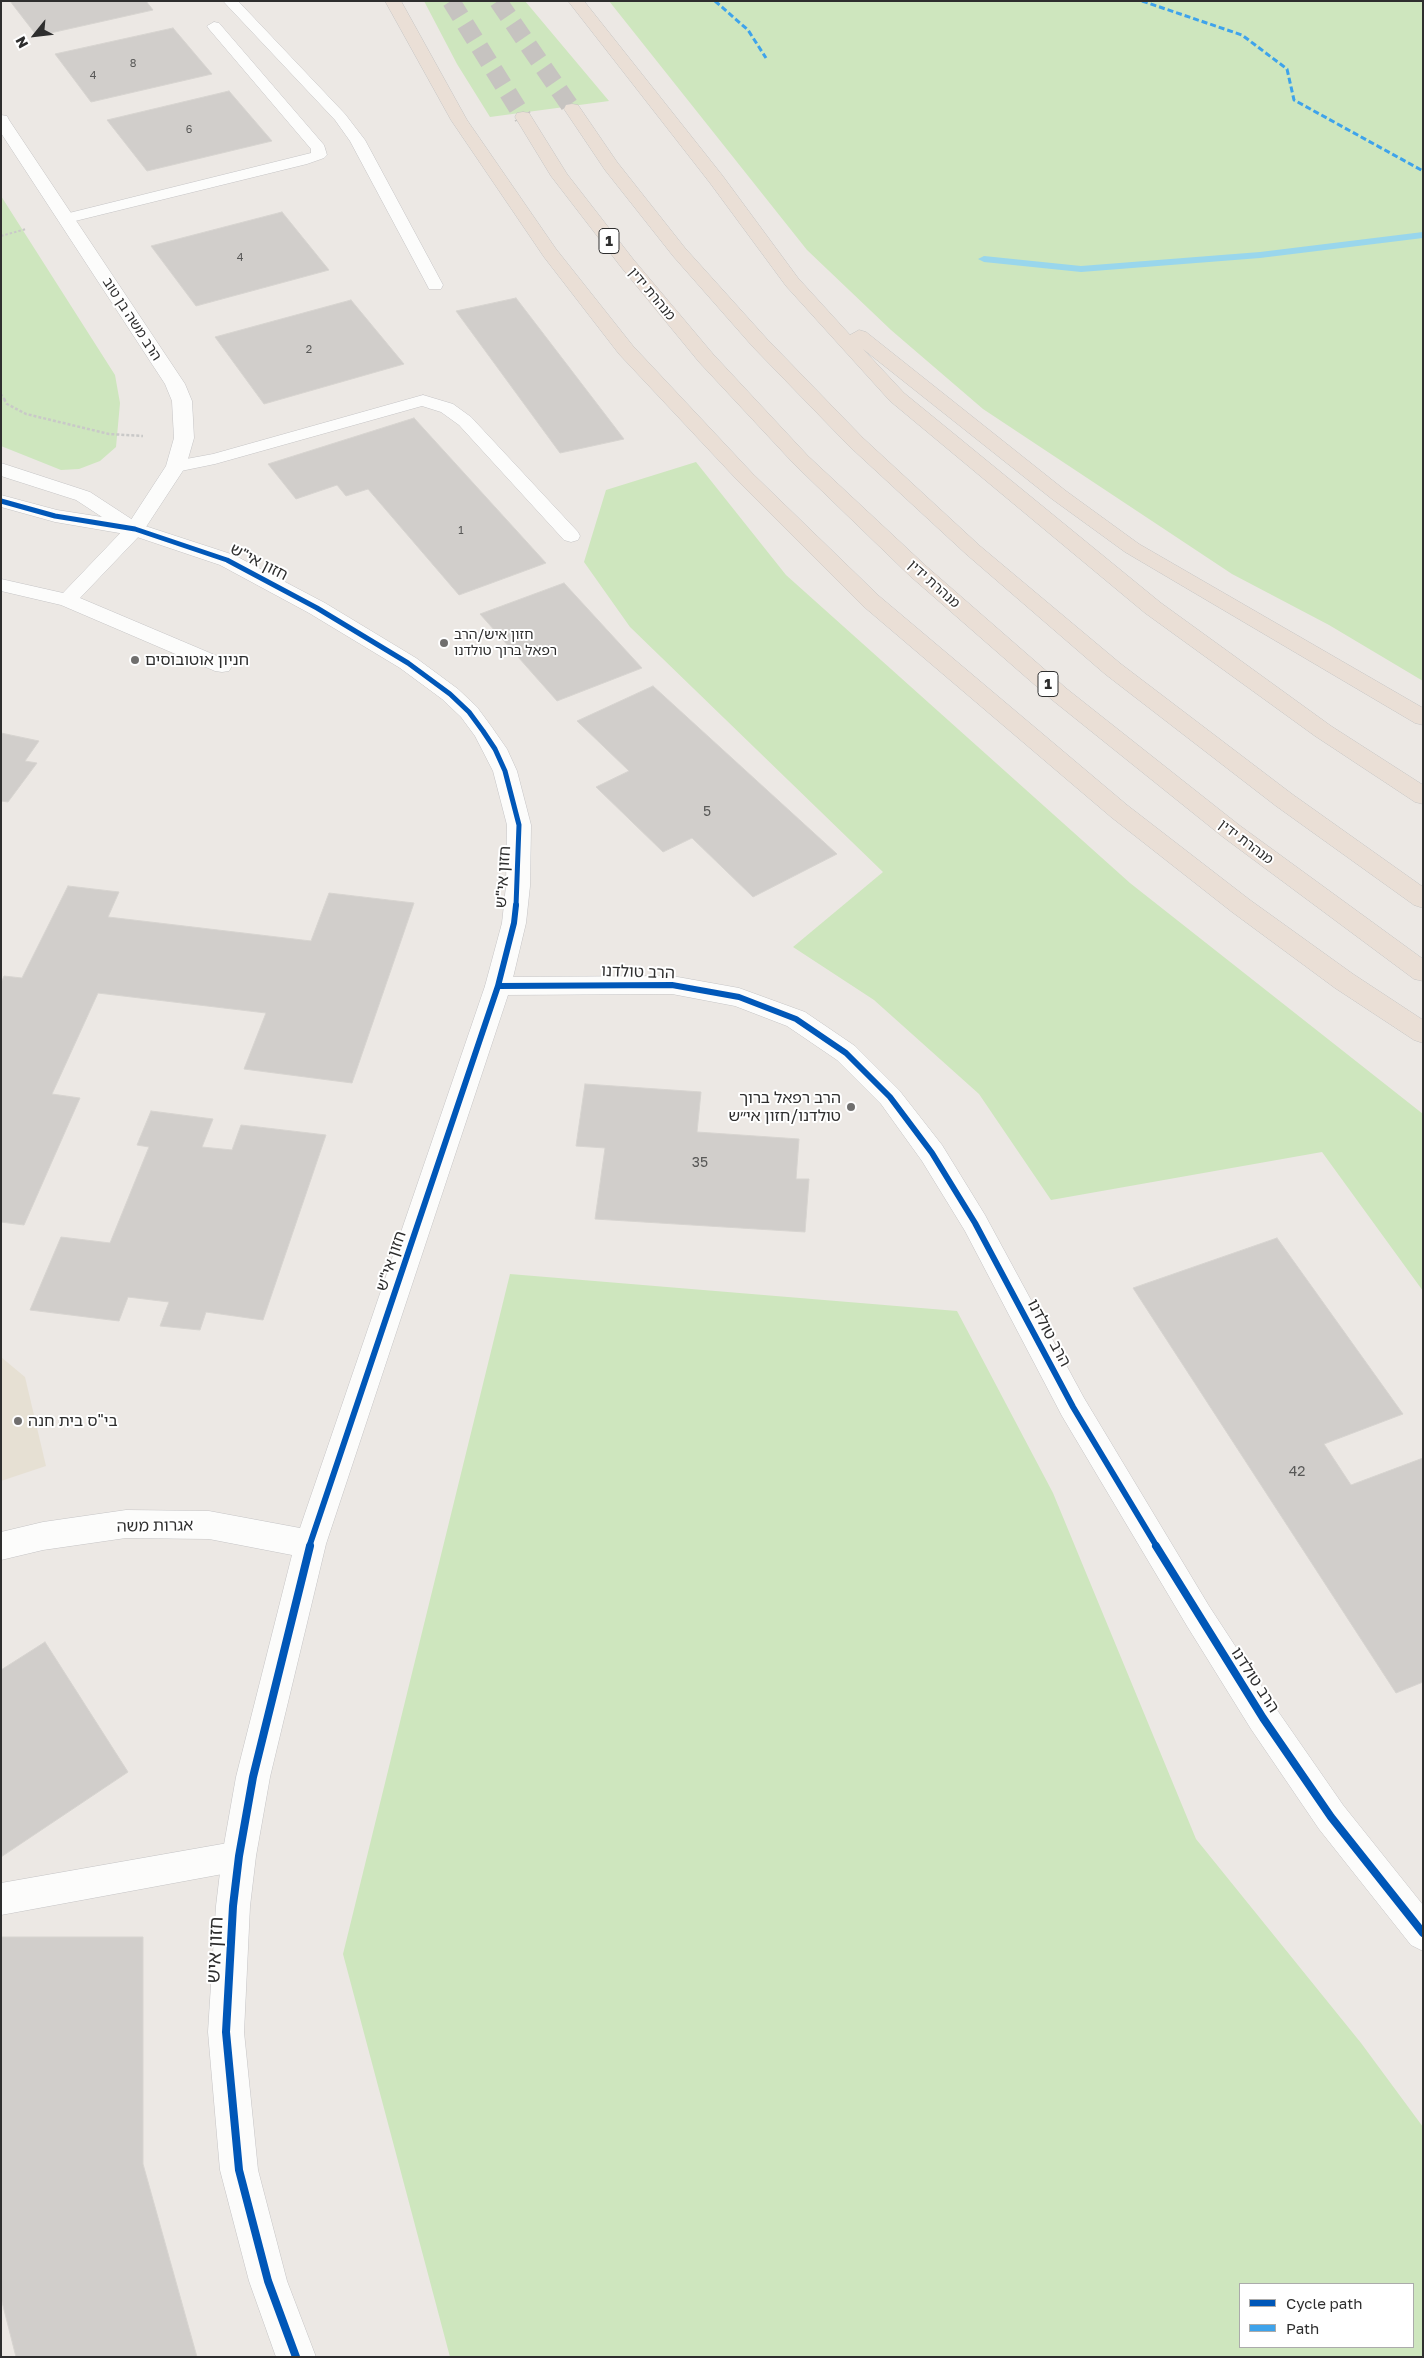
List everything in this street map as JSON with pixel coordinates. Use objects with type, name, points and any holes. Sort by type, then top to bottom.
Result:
[{"type":"highway","points":[[393,1],[459,120],[550,252],[626,350],[667,396],[746,478],[871,601],[1111,805],[1241,906],[1336,976],[1423,1033]]},
{"type":"highway","points":[[576,1],[716,179],[792,282],[897,397],[1039,516],[1153,608],[1323,731],[1423,796]]},
{"type":"highway","points":[[572,109],[611,166],[679,252],[754,336],[856,442],[914,496],[973,550],[1113,668],[1284,800],[1423,899]]},
{"type":"highway","name":"מנהרת ידין","points":[[523,117],[565,183],[627,264],[706,358],[801,460],[918,571],[1059,694],[1215,819],[1423,972]]},
{"type":"highway","points":[[792,282],[1059,495],[1132,548],[1423,718]]},
{"type":"street","name":"הרב משה בן טוב","points":[[1,120],[175,384],[182,401],[184,438],[176,466],[135,530]]},
{"type":"street","name":"חזון אי\"ש","points":[[1,469],[83,496],[135,530]]},
{"type":"street","name":"חזון אי\"ש","points":[[1,501],[55,516],[135,530],[227,560],[266,580],[414,667],[450,694],[469,712],[495,749],[505,772],[519,825],[518,886],[514,923],[498,986],[310,1544]]},
{"type":"street","name":"הרב טולדנו","points":[[498,986],[672,985],[739,997],[796,1020],[846,1053],[890,1097],[932,1153],[975,1223],[1073,1407],[1203,1624],[1263,1718],[1331,1817],[1423,1933]]},
{"type":"street","name":"אגרות משה","points":[[1,1546],[43,1536],[126,1524],[209,1525],[310,1544]]},
{"type":"street","name":"חזון איש","points":[[296,2357],[268,2281],[238,2170],[226,2032],[233,1906],[253,1776],[310,1544]]},
{"type":"lane","points":[[230,1],[340,117],[357,140],[435,285]]},
{"type":"lane","points":[[67,218],[292,163],[319,154],[319,148],[214,26]]},
{"type":"lane","points":[[176,466],[215,459],[423,400],[447,408],[465,421],[571,536]]},
{"type":"lane","points":[[67,600],[135,530]]},
{"type":"lane","points":[[1,585],[67,600],[222,666]]},
{"type":"lane","points":[[1,1899],[240,1856]]},
{"type":"path","points":[[1,394],[7,404],[26,414],[56,423],[109,434],[184,438]]},
{"type":"shaded area","name":"בי\"ס בית חנה","points":[[1,1357],[25,1377],[46,1466],[1,1481]]},
{"type":"green space","points":[[424,1],[525,1],[609,101],[490,117],[457,64]]},
{"type":"green space","points":[[609,1],[1423,1],[1423,681],[1329,625],[1232,574],[983,409],[891,330],[807,250]]},
{"type":"green space","points":[[1,196],[115,375],[120,403],[116,447],[100,461],[79,469],[61,470],[1,446]]},
{"type":"green space","points":[[696,462],[786,575],[1130,883],[1423,1114],[1423,1291],[1322,1152],[1051,1200],[979,1094],[874,1000],[793,947],[883,872],[630,627],[584,562],[606,490]]},
{"type":"green space","points":[[510,1274],[957,1311],[1053,1493],[1196,1839],[1361,2043],[1423,2127],[1423,2357],[450,2357],[343,1954]]},
{"type":"building","points":[[10,1],[146,1],[153,10],[37,36]]},
{"type":"building","points":[[173,28],[212,74],[91,102],[55,54]]},
{"type":"building","points":[[229,91],[272,141],[147,171],[107,120]]},
{"type":"building","points":[[282,212],[329,270],[196,306],[151,246]]},
{"type":"building","points":[[516,298],[624,439],[560,453],[456,311]]},
{"type":"building","points":[[351,300],[404,364],[264,404],[215,337]]},
{"type":"building","points":[[414,418],[546,563],[459,595],[368,489],[346,496],[337,485],[296,499],[268,464]]},
{"type":"building","points":[[564,583],[642,668],[557,701],[480,614]]},
{"type":"building","points":[[653,686],[837,854],[753,897],[692,838],[663,852],[596,787],[629,771],[577,721]]},
{"type":"building","points":[[1,733],[39,741],[25,761],[37,763],[8,802],[1,801]]},
{"type":"building","points":[[68,886],[119,892],[108,917],[311,941],[329,893],[414,903],[352,1083],[244,1069],[266,1013],[98,993],[52,1094],[80,1098],[24,1225],[1,1222],[1,983],[4,976],[22,978]]},
{"type":"building","points":[[585,1084],[701,1092],[697,1132],[799,1139],[796,1179],[809,1179],[805,1232],[595,1219],[605,1148],[576,1146]]},
{"type":"building","points":[[151,1111],[213,1119],[202,1147],[232,1150],[241,1125],[326,1135],[263,1320],[206,1312],[200,1330],[160,1326],[169,1302],[128,1297],[119,1321],[30,1310],[61,1237],[110,1243],[149,1147],[137,1145]]},
{"type":"building","points":[[1277,1238],[1403,1414],[1324,1444],[1351,1485],[1423,1458],[1423,1682],[1396,1693],[1133,1288]]},
{"type":"building","points":[[45,1642],[128,1772],[1,1857],[1,1670]]},
{"type":"building","points":[[1,1937],[143,1937],[143,2164],[197,2357],[16,2357],[1,2298]]},
{"type":"waterway","points":[[984,259],[1081,269],[1260,255],[1423,235]]},
{"type":"tunnel","points":[[451,1],[523,117]]},
{"type":"tunnel","points":[[498,1],[572,109]]},
{"type":"marked path","points":[[715,1],[748,30],[766,58]]},
{"type":"marked path","points":[[1142,1],[1242,35],[1287,69],[1294,100],[1423,171]]},
{"type":"cycle path","points":[[1,501],[55,516],[135,529],[227,560],[317,608],[408,663],[450,694],[469,712],[483,731],[495,749],[505,771],[519,825],[518,886],[514,923],[498,986],[310,1544],[253,1777],[239,1856],[233,1906],[226,2032],[239,2170],[268,2281],[296,2357]]},
{"type":"cycle path","points":[[498,986],[672,985],[739,997],[796,1019],[846,1053],[890,1097],[932,1153],[975,1223],[1073,1407],[1198,1616],[1263,1718],[1331,1817],[1423,1933]]},
{"type":"place","name":"חזון איש/הרב רפאל ברוך טולדנו","points":[[444,643]]},
{"type":"place","name":"חניון אוטובוסים","points":[[135,660]]},
{"type":"place","name":"הרב רפאל ברוך טולדנו/חזון אי״ש","points":[[851,1107]]},
{"type":"place","name":"בי\"ס בית חנה","points":[[18,1421]]}]
